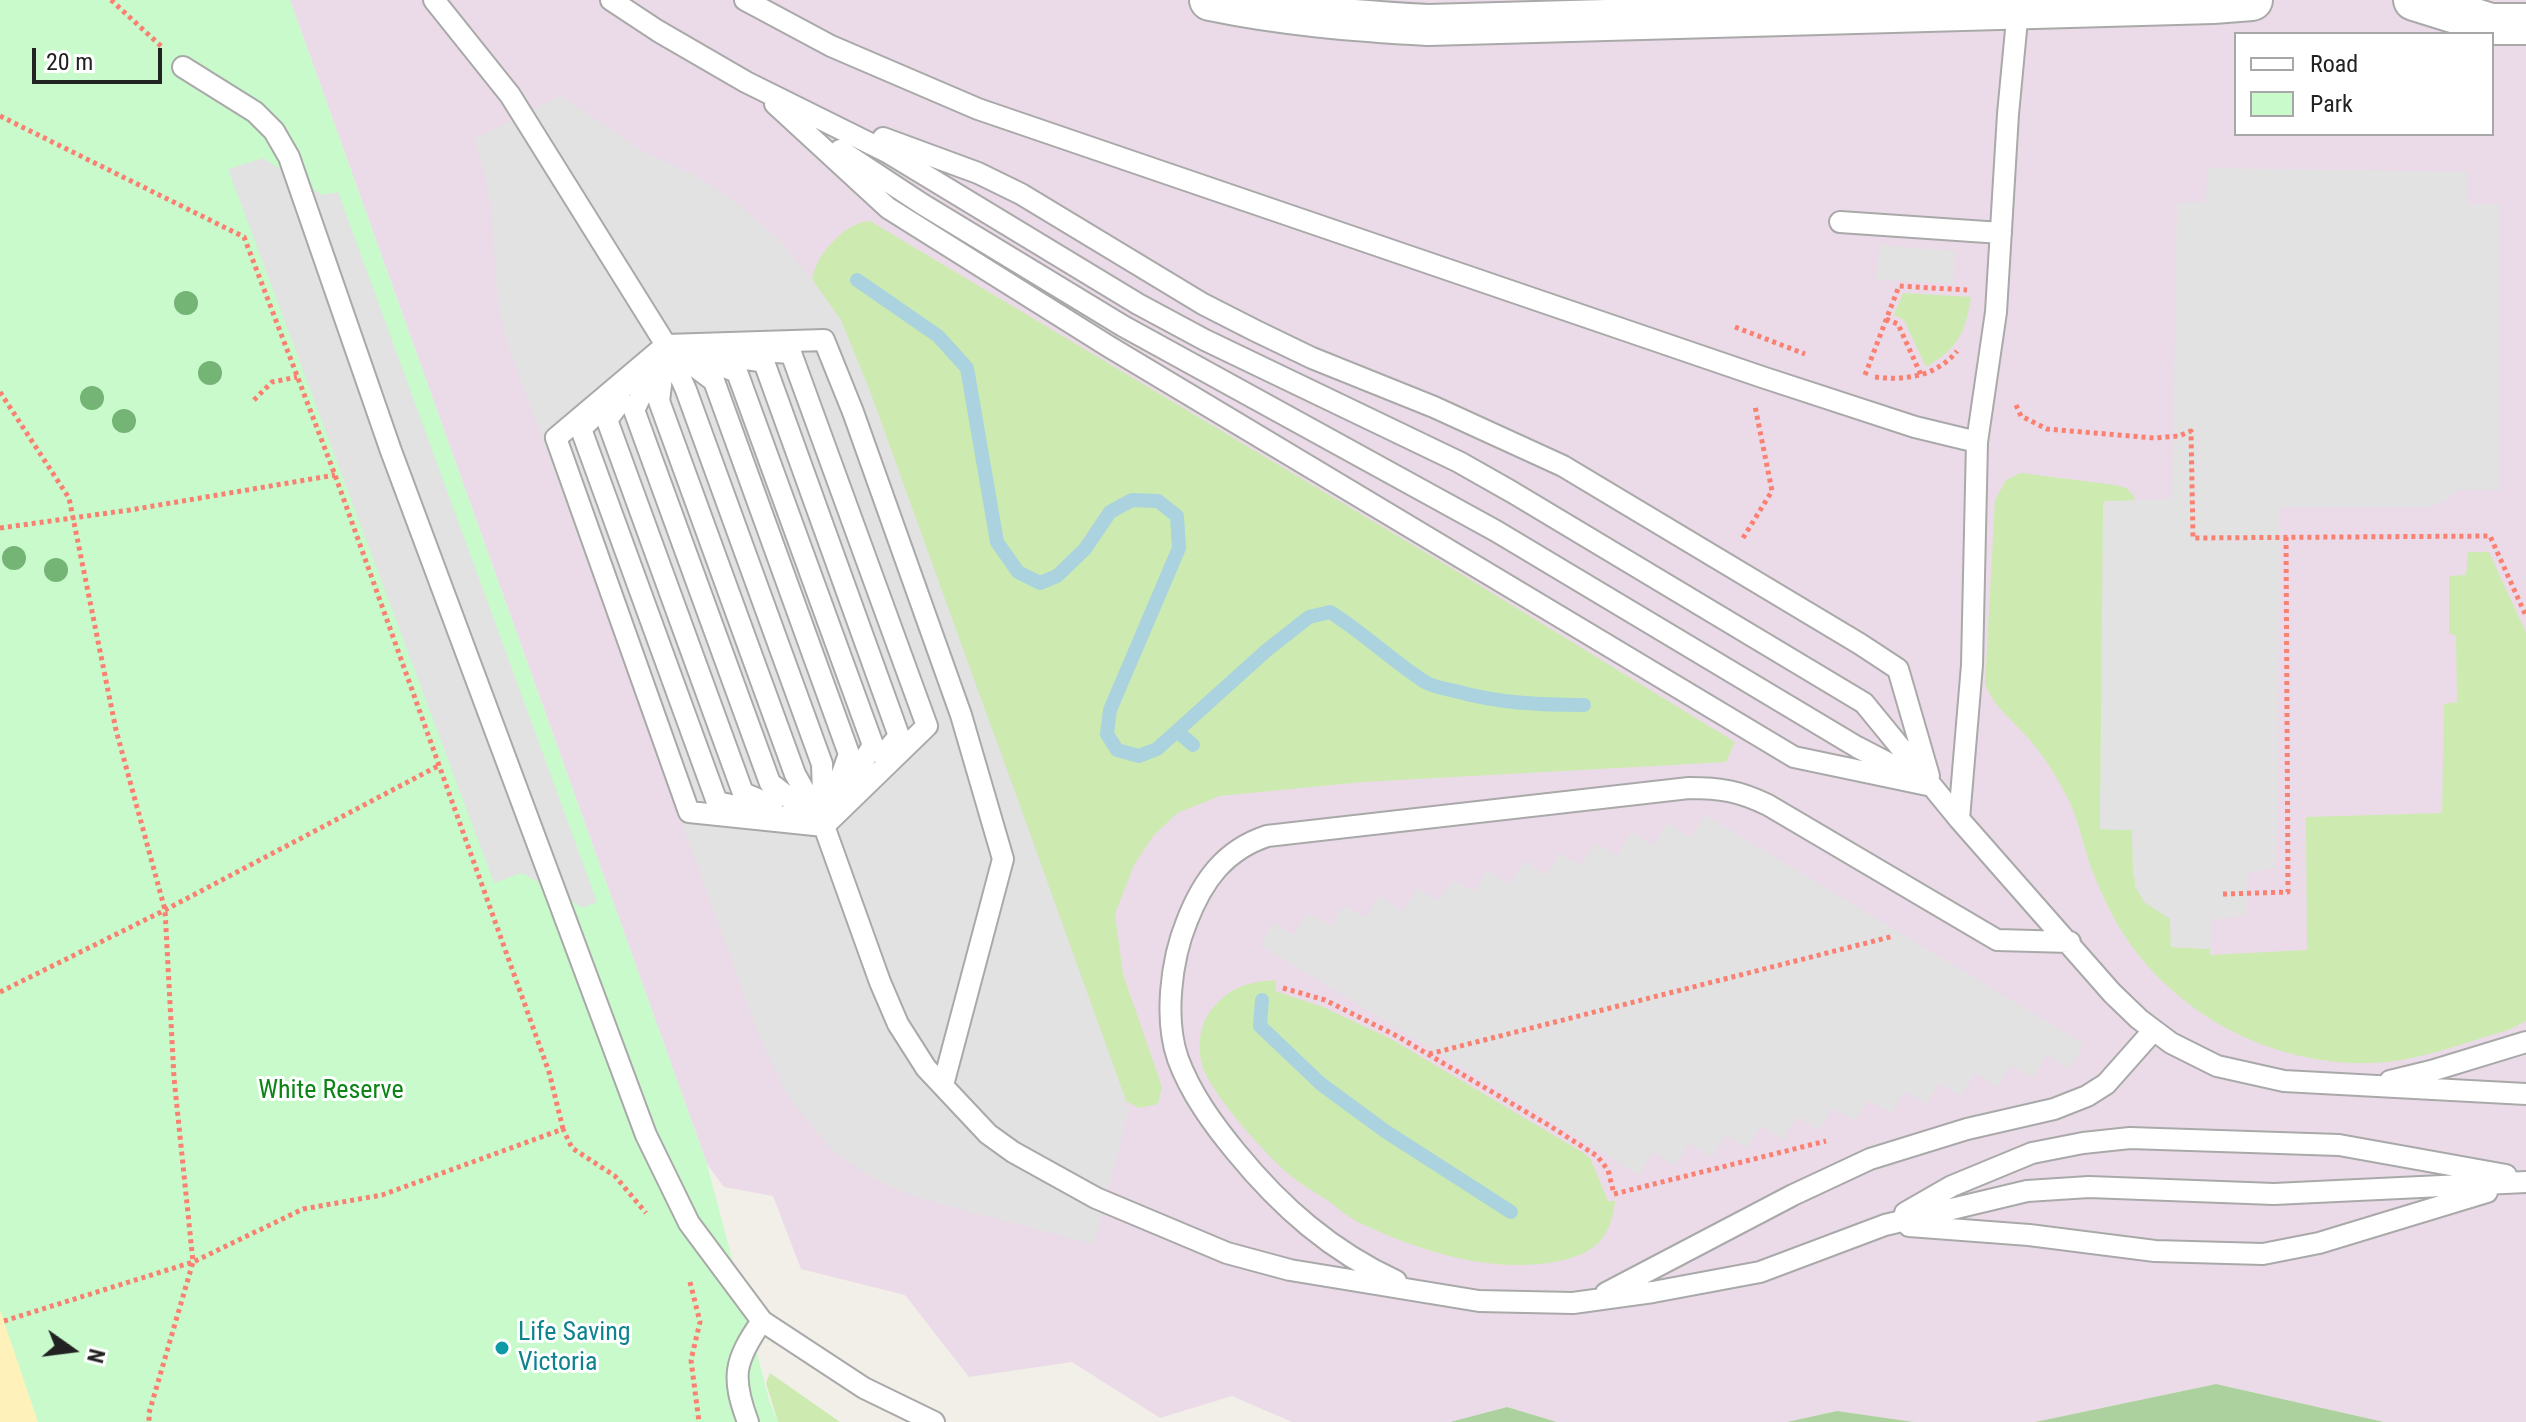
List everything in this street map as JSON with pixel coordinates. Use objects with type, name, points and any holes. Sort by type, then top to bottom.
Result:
[{"type":"street","points":[[1210,0],[1264,11],[1428,25],[2252,0]]},
{"type":"street","points":[[2414,0],[2491,24],[2526,24]]},
{"type":"lane","points":[[434,0],[510,95],[666,345],[686,390],[822,764],[824,826],[889,1004],[911,1048],[965,1111],[1001,1143],[1065,1182],[1227,1253],[1290,1270],[1479,1301],[1538,1304],[1653,1292],[1760,1272],[1885,1225],[2005,1194],[2047,1188],[2112,1187],[2274,1194],[2524,1181]]},
{"type":"lane","points":[[611,0],[746,82],[887,152],[1138,304],[1205,340],[1459,462],[1864,703],[1959,819],[2112,993],[2153,1031],[2187,1053],[2217,1066],[2284,1081],[2526,1094]]},
{"type":"lane","points":[[745,0],[831,46],[978,109],[1762,377],[1915,427],[1977,442]]},
{"type":"lane","points":[[1959,819],[1972,665],[1977,442],[1996,312],[2018,9]]},
{"type":"lane","points":[[183,67],[255,112],[274,131],[289,157],[396,466],[646,1135],[689,1223],[762,1321],[864,1388],[934,1422]]},
{"type":"lane","points":[[746,82],[782,110],[888,208],[917,228],[1780,749],[1794,757],[1932,786]]},
{"type":"lane","points":[[746,82],[884,179],[1123,326],[1496,531],[1857,747],[1932,786]]},
{"type":"lane","points":[[746,82],[999,182],[1203,304],[1256,331],[1563,466],[1898,669],[1932,786]]},
{"type":"lane","points":[[1840,222],[2001,233]]},
{"type":"lane","points":[[824,826],[689,812],[556,438],[666,345],[824,340],[853,412],[961,715],[1003,859],[943,1085]]},
{"type":"lane","points":[[666,345],[714,381],[849,754],[824,826]]},
{"type":"lane","points":[[666,345],[607,420],[743,793],[824,826]]},
{"type":"lane","points":[[666,345],[634,410],[770,783],[824,826]]},
{"type":"lane","points":[[666,345],[764,362],[899,736],[824,826]]},
{"type":"lane","points":[[666,345],[791,353],[927,726],[824,826]]},
{"type":"lane","points":[[1426,1293],[1377,1273],[1325,1241],[1293,1215],[1212,1123],[1177,1057],[1172,1001],[1178,951],[1185,925],[1212,872],[1238,849],[1267,836],[1689,788],[1722,788],[1768,805],[1997,940],[2070,942]]},
{"type":"lane","points":[[1594,1300],[1779,1202],[1870,1159],[1967,1129],[2054,1109],[2087,1096],[2106,1084],[2153,1031]]},
{"type":"lane","points":[[2363,1087],[2431,1071],[2526,1042]]},
{"type":"lane","points":[[1885,1225],[1952,1186],[2008,1161],[2058,1147],[2120,1139],[2187,1138],[2339,1145],[2524,1181]]},
{"type":"lane","points":[[1885,1225],[2029,1235],[2155,1251],[2263,1254],[2319,1243],[2524,1181]]},
{"type":"lane","points":[[748,1422],[740,1401],[736,1375],[745,1345],[762,1321]]},
{"type":"path","points":[[111,0],[183,67]]},
{"type":"path","points":[[0,116],[244,237],[335,475],[549,1072],[563,1129],[572,1148],[615,1176],[652,1221]]},
{"type":"path","points":[[1961,345],[1951,358],[1921,375],[1892,379],[1863,375],[1899,286],[1977,291]]},
{"type":"path","points":[[1886,319],[1898,324],[1921,375]]},
{"type":"path","points":[[1735,327],[1809,355]]},
{"type":"path","points":[[1740,542],[1772,491],[1753,399],[1771,340]]},
{"type":"path","points":[[254,400],[272,382],[297,377]]},
{"type":"path","points":[[0,392],[69,498],[116,730],[165,910],[174,1078],[193,1262],[149,1422]]},
{"type":"path","points":[[2015,403],[2021,416],[2047,429],[2154,438],[2179,436],[2191,431],[2193,538],[2490,536],[2526,616]]},
{"type":"path","points":[[0,528],[130,510],[335,475]]},
{"type":"path","points":[[2223,894],[2288,892],[2286,535]]},
{"type":"path","points":[[0,992],[165,910],[438,766]]},
{"type":"path","points":[[1428,1054],[1894,936]]},
{"type":"path","points":[[1283,988],[1325,1000],[1428,1054],[1597,1156],[1608,1170],[1614,1194]]},
{"type":"path","points":[[4,1321],[193,1262],[303,1209],[382,1195],[563,1129]]},
{"type":"path","points":[[690,1280],[700,1322],[691,1360],[699,1422]]},
{"type":"shaded area","points":[[290,0],[2526,0],[2526,1422],[2384,1422],[2216,1384],[2035,1422],[1914,1422],[1837,1411],[1787,1422],[1557,1422],[1507,1407],[1450,1422],[1292,1422],[1232,1396],[1160,1418],[1072,1362],[969,1377],[905,1295],[801,1269],[773,1196],[724,1187],[707,1164]]},
{"type":"shaded area","points":[[561,96],[642,151],[698,177],[746,210],[780,241],[841,320],[870,391],[1129,1109],[1094,1244],[932,1202],[866,1174],[833,1151],[809,1123],[786,1093],[760,1039],[505,337],[498,304],[491,209],[474,139]]},
{"type":"shaded area","points":[[263,158],[322,195],[338,192],[597,902],[583,908],[522,873],[494,883],[228,169]]},
{"type":"shaded area","points":[[2207,168],[2467,172],[2467,204],[2499,204],[2499,490],[2459,490],[2430,507],[2280,507],[2276,868],[2248,873],[2246,915],[2211,920],[2211,949],[2171,947],[2170,919],[2144,902],[2135,886],[2132,830],[2100,829],[2103,503],[2172,499],[2177,203],[2206,203]]},
{"type":"shaded area","points":[[1879,245],[1955,251],[1953,284],[1876,279]]},
{"type":"shaded area","points":[[1705,815],[2084,1044],[2069,1069],[2047,1055],[2033,1078],[2011,1065],[1997,1087],[1975,1073],[1961,1096],[1939,1083],[1927,1104],[1904,1091],[1891,1113],[1868,1100],[1855,1121],[1832,1108],[1819,1130],[1797,1117],[1783,1140],[1761,1126],[1747,1148],[1725,1135],[1712,1157],[1689,1143],[1675,1166],[1653,1152],[1639,1175],[1260,945],[1273,923],[1294,935],[1307,913],[1331,926],[1344,905],[1366,918],[1379,896],[1403,911],[1417,888],[1439,901],[1453,880],[1474,892],[1487,870],[1510,884],[1524,861],[1546,875],[1559,853],[1581,865],[1595,843],[1617,856],[1631,832],[1654,846],[1667,823],[1691,838]]},
{"type":"green space","name":"White Reserve","points":[[0,0],[290,0],[707,1164],[770,1403],[778,1422],[38,1422],[0,1310]]},
{"type":"green space","points":[[870,221],[1453,569],[1735,742],[1726,762],[1363,782],[1220,796],[1177,813],[1153,836],[1134,865],[1115,914],[1123,974],[1162,1087],[1158,1104],[1139,1108],[1126,1101],[996,739],[812,279],[819,260],[833,241],[851,227]]},
{"type":"green space","points":[[1903,293],[1971,297],[1958,339],[1946,353],[1926,367],[1904,320],[1894,315]]},
{"type":"green space","points":[[2021,473],[2115,485],[2126,488],[2135,497],[2133,502],[2105,501],[2100,829],[2132,830],[2133,874],[2144,902],[2170,919],[2171,947],[2211,949],[2209,955],[2307,950],[2306,817],[2442,813],[2444,704],[2457,702],[2456,635],[2449,634],[2449,576],[2466,575],[2468,552],[2489,552],[2526,633],[2526,1021],[2511,1029],[2418,1056],[2387,1062],[2347,1063],[2268,1047],[2196,1009],[2165,984],[2138,954],[2115,920],[2093,872],[2072,809],[2056,777],[2030,740],[1998,706],[1985,683],[1995,500],[2006,480]]},
{"type":"green space","points":[[1276,980],[1275,991],[1323,1007],[1391,1039],[1590,1158],[1608,1201],[1615,1201],[1602,1238],[1586,1252],[1548,1263],[1500,1264],[1451,1256],[1404,1242],[1360,1223],[1290,1175],[1254,1139],[1223,1101],[1203,1069],[1200,1051],[1203,1024],[1219,1001],[1241,987]]},
{"type":"green space","points":[[770,1373],[840,1422],[778,1422],[766,1383]]},
{"type":"green space","points":[[2216,1384],[2384,1422],[2035,1422]]},
{"type":"green space","points":[[1507,1407],[1557,1422],[1450,1422]]},
{"type":"green space","points":[[1837,1411],[1914,1422],[1787,1422]]},
{"type":"sand","points":[[0,1310],[4,1321],[38,1422],[0,1422]]},
{"type":"waterway","points":[[857,280],[938,336],[967,368],[997,542],[1018,572],[1040,583],[1057,576],[1085,549],[1110,512],[1132,500],[1158,501],[1177,516],[1179,548],[1110,710],[1107,734],[1117,750],[1139,756],[1157,749],[1267,650],[1309,617],[1330,612],[1432,685],[1503,701],[1584,705]]},
{"type":"waterway","points":[[1177,731],[1193,745]]},
{"type":"waterway","points":[[1262,1000],[1260,1026],[1321,1084],[1385,1131],[1511,1212]]},
{"type":"place","name":"Life Saving Victoria","points":[[502,1348]]}]
